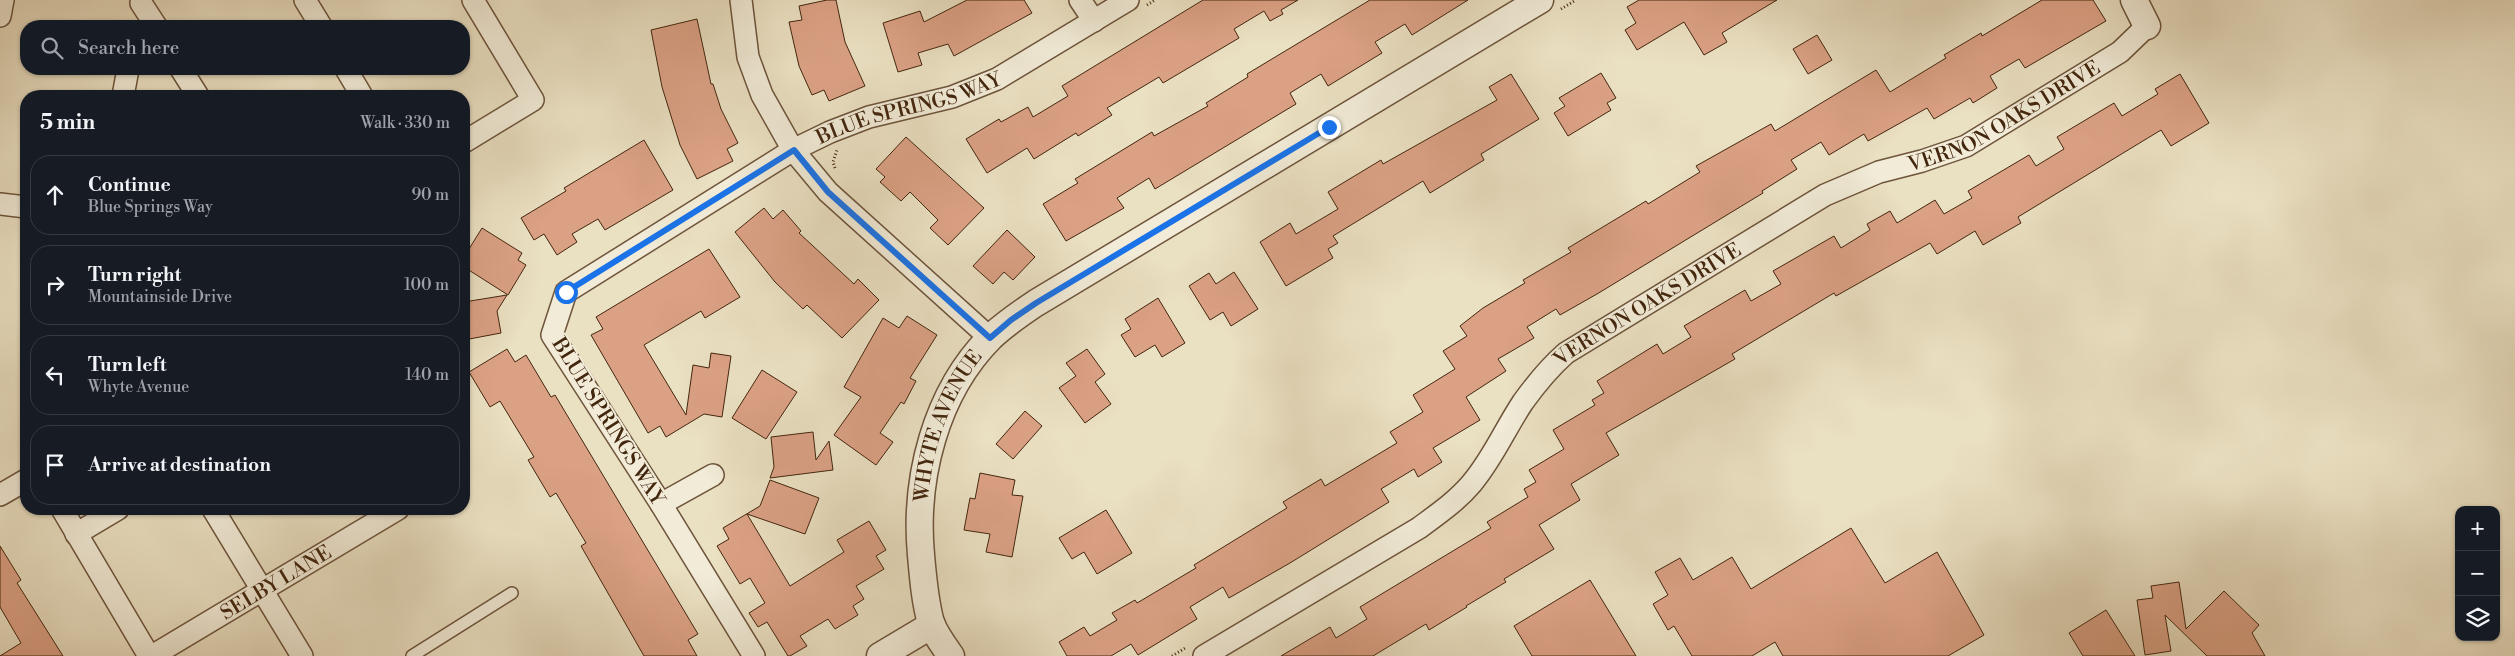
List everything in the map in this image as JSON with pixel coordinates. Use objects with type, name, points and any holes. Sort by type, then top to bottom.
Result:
[{"type":"street","points":[[0,16],[3,0]]},
{"type":"street","points":[[306,0],[318,20]]},
{"type":"street","points":[[470,138],[532,100],[472,0]]},
{"type":"street","points":[[741,0],[748,57],[759,87],[776,122],[794,150],[828,192],[990,338]]},
{"type":"street","points":[[1080,0],[1094,21]]},
{"type":"street","name":"WHYTE AVENUE","points":[[951,656],[932,625],[924,587],[920,538],[920,498],[926,459],[940,415],[966,370],[990,338],[1011,320],[1036,303],[1540,0]]},
{"type":"street","points":[[2134,0],[2148,26]]},
{"type":"street","points":[[138,20],[142,1]]},
{"type":"street","points":[[142,1],[153,20]]},
{"type":"street","name":"BLUE SPRINGS WAY","points":[[754,656],[661,504],[552,335],[566,292],[794,150],[869,116],[922,105],[977,88],[997,79],[1094,21],[1133,5]]},
{"type":"street","name":"VERNON OAKS DRIVE","points":[[1204,656],[1419,528],[1450,505],[1471,484],[1492,457],[1523,402],[1552,366],[1566,353],[1825,195],[1879,172],[1922,161],[1966,146],[2120,52],[2148,26]]},
{"type":"street","points":[[123,90],[127,75]]},
{"type":"street","points":[[185,75],[194,90]]},
{"type":"street","points":[[350,75],[358,90]]},
{"type":"street","points":[[0,204],[20,206]]},
{"type":"street","points":[[661,504],[713,475]]},
{"type":"street","points":[[0,494],[20,483]]},
{"type":"street","points":[[65,515],[150,656]]},
{"type":"street","points":[[76,534],[108,515]]},
{"type":"street","points":[[217,515],[302,656]]},
{"type":"street","name":"SELBY LANE","points":[[150,656],[388,515]]},
{"type":"street","points":[[880,656],[932,625]]},
{"type":"lane","points":[[412,656],[512,593]]},
{"type":"path","points":[[1133,5],[1155,0]]},
{"type":"path","points":[[836,171],[833,162],[838,148]]},
{"type":"building","points":[[836,0],[845,42],[865,86],[829,101],[824,90],[812,95],[799,66],[789,22],[802,20],[799,6]]},
{"type":"building","points":[[967,0],[1024,0],[1032,13],[954,56],[948,44],[918,53],[922,65],[898,72],[883,23],[920,11],[924,22]]},
{"type":"building","points":[[1203,0],[1298,0],[1281,10],[1283,14],[1270,21],[1264,11],[1234,29],[1239,38],[1163,83],[1159,77],[1107,108],[1112,115],[1078,136],[1076,133],[1034,159],[1027,148],[987,173],[966,139],[999,119],[1001,122],[1028,107],[1033,117],[1068,96],[1062,86]]},
{"type":"building","points":[[1370,0],[1468,0],[1412,35],[1405,24],[1375,42],[1382,53],[1328,86],[1321,74],[1290,93],[1296,104],[1155,189],[1149,178],[1117,198],[1124,208],[1066,241],[1043,204],[1078,183],[1075,179],[1152,132],[1154,136],[1208,106],[1206,103],[1248,77],[1247,74]]},
{"type":"building","points":[[1639,0],[1777,0],[1722,33],[1727,42],[1704,55],[1684,22],[1637,50],[1625,30],[1636,23],[1627,7]]},
{"type":"building","points":[[2042,0],[2093,0],[2106,21],[2025,68],[2019,59],[1990,76],[1997,88],[1973,103],[1970,98],[1934,119],[1927,108],[1868,141],[1864,134],[1829,155],[1821,142],[1791,160],[1797,169],[1762,191],[1763,193],[1597,294],[1560,315],[1556,309],[1527,327],[1534,338],[1498,359],[1506,371],[1466,397],[1480,420],[1433,448],[1442,462],[1418,477],[1414,469],[1381,489],[1389,502],[1229,598],[1223,587],[1190,607],[1197,619],[1138,655],[1131,644],[1111,656],[1067,656],[1059,642],[1084,627],[1090,636],[1117,620],[1112,613],[1135,600],[1137,603],[1196,568],[1194,565],[1287,508],[1283,502],[1321,479],[1325,486],[1397,443],[1390,432],[1423,412],[1413,395],[1455,369],[1443,351],[1467,336],[1460,326],[1483,308],[1525,283],[1523,280],[1571,252],[1568,248],[1646,201],[1648,204],[1700,172],[1696,166],[1771,124],[1775,131],[1876,70],[1890,92],[1946,58],[1944,55],[1981,33],[1982,36]]},
{"type":"building","points":[[697,19],[711,84],[713,84],[721,109],[738,143],[727,149],[733,161],[697,179],[680,145],[662,87],[651,30]]},
{"type":"building","points":[[1817,35],[1832,60],[1808,74],[1793,49]]},
{"type":"building","points":[[1601,73],[1616,98],[1607,103],[1611,110],[1568,136],[1554,113],[1565,106],[1559,98]]},
{"type":"building","points":[[1511,74],[1539,119],[1481,154],[1484,160],[1430,193],[1423,181],[1333,236],[1338,243],[1328,249],[1333,258],[1286,286],[1260,242],[1290,223],[1296,234],[1338,209],[1328,192],[1381,160],[1383,164],[1497,100],[1489,87]]},
{"type":"building","points":[[2180,74],[2209,123],[2171,146],[2161,130],[2018,217],[2021,223],[1983,245],[1975,231],[1937,254],[1930,243],[1836,296],[1834,293],[1732,354],[1735,359],[1606,433],[1619,455],[1571,484],[1580,500],[1539,525],[1554,549],[1504,579],[1506,582],[1429,630],[1426,624],[1373,656],[1281,656],[1330,627],[1336,638],[1367,619],[1360,607],[1491,528],[1487,522],[1528,497],[1524,489],[1536,482],[1529,470],[1564,449],[1553,430],[1595,405],[1592,400],[1604,393],[1597,381],[1657,344],[1663,354],[1691,337],[1684,326],[1745,290],[1751,301],[1781,284],[1773,271],[1834,236],[1841,248],[1870,230],[1867,224],[1890,211],[1897,223],[1935,200],[1944,214],[1972,198],[1968,191],[2029,155],[2036,166],[2064,149],[2057,137],[2114,103],[2122,116],[2158,94],[2155,89]]},
{"type":"building","points":[[906,137],[984,208],[948,245],[930,228],[938,220],[910,192],[901,201],[880,182],[885,177],[876,169]]},
{"type":"building","points":[[644,140],[673,190],[605,230],[598,219],[572,234],[577,242],[557,255],[544,234],[534,240],[521,218],[566,191],[564,188]]},
{"type":"building","points":[[764,208],[773,219],[783,210],[801,231],[799,233],[854,284],[858,279],[879,300],[842,338],[807,305],[803,309],[775,282],[735,232]]},
{"type":"building","points":[[482,228],[522,253],[518,260],[526,265],[508,295],[470,271],[470,247]]},
{"type":"building","points":[[1007,230],[1035,257],[1013,280],[1004,272],[993,284],[973,266]]},
{"type":"building","points":[[709,249],[740,297],[705,318],[701,311],[644,345],[686,415],[693,365],[709,368],[711,353],[731,356],[722,417],[704,414],[666,437],[660,426],[648,433],[591,335],[603,329],[596,317]]},
{"type":"building","points":[[1234,272],[1258,309],[1231,326],[1223,312],[1210,320],[1189,286],[1209,273],[1216,284]]},
{"type":"building","points":[[507,295],[497,311],[501,333],[470,339],[470,301]]},
{"type":"building","points":[[1158,298],[1185,343],[1162,357],[1155,345],[1135,357],[1121,335],[1131,329],[1125,319]]},
{"type":"building","points":[[907,316],[937,335],[910,378],[916,381],[904,404],[901,402],[880,433],[893,442],[876,465],[834,435],[861,397],[844,387],[883,318],[899,328]]},
{"type":"building","points":[[507,349],[515,362],[526,355],[551,397],[555,395],[698,634],[688,640],[697,656],[644,656],[581,546],[586,543],[556,493],[550,497],[528,460],[534,457],[500,401],[490,407],[470,371]]},
{"type":"building","points":[[1087,349],[1105,374],[1095,382],[1111,404],[1085,423],[1059,388],[1076,376],[1066,363]]},
{"type":"building","points":[[762,370],[797,392],[766,439],[732,418]]},
{"type":"building","points":[[1025,411],[1042,426],[1013,459],[996,444]]},
{"type":"building","points":[[813,432],[816,460],[829,441],[833,470],[770,478],[774,467],[771,437]]},
{"type":"building","points":[[980,473],[1015,480],[1012,495],[1023,496],[1012,557],[986,552],[990,534],[964,530],[970,498],[975,499]]},
{"type":"building","points":[[770,480],[819,498],[805,534],[747,514],[790,586],[844,552],[837,540],[869,521],[886,550],[876,556],[884,569],[856,586],[864,599],[853,606],[858,615],[835,629],[828,619],[800,636],[807,646],[790,656],[788,656],[767,622],[758,627],[749,613],[765,603],[750,578],[740,584],[717,546],[729,539],[723,528],[760,506]]},
{"type":"building","points":[[1106,510],[1132,553],[1097,574],[1084,552],[1072,559],[1059,538]]},
{"type":"building","points":[[1851,528],[1885,583],[1937,552],[1984,635],[1948,656],[1783,656],[1775,642],[1752,656],[1692,656],[1674,626],[1668,630],[1653,604],[1668,595],[1655,572],[1680,558],[1693,580],[1732,557],[1751,589]]},
{"type":"building","points":[[0,546],[21,580],[17,583],[63,656],[0,656],[21,643],[0,607]]},
{"type":"building","points":[[1590,580],[1636,656],[1532,656],[1514,626]]},
{"type":"building","points":[[2179,582],[2186,629],[2224,591],[2259,625],[2252,633],[2265,656],[2207,656],[2165,615],[2171,651],[2145,655],[2137,600],[2153,598],[2151,586]]},
{"type":"building","points":[[2106,610],[2135,656],[2083,656],[2069,633]]},
{"type":"route","points":[[566,292],[794,150],[828,192],[990,338],[1011,320],[1036,303],[1329,127]]}]
